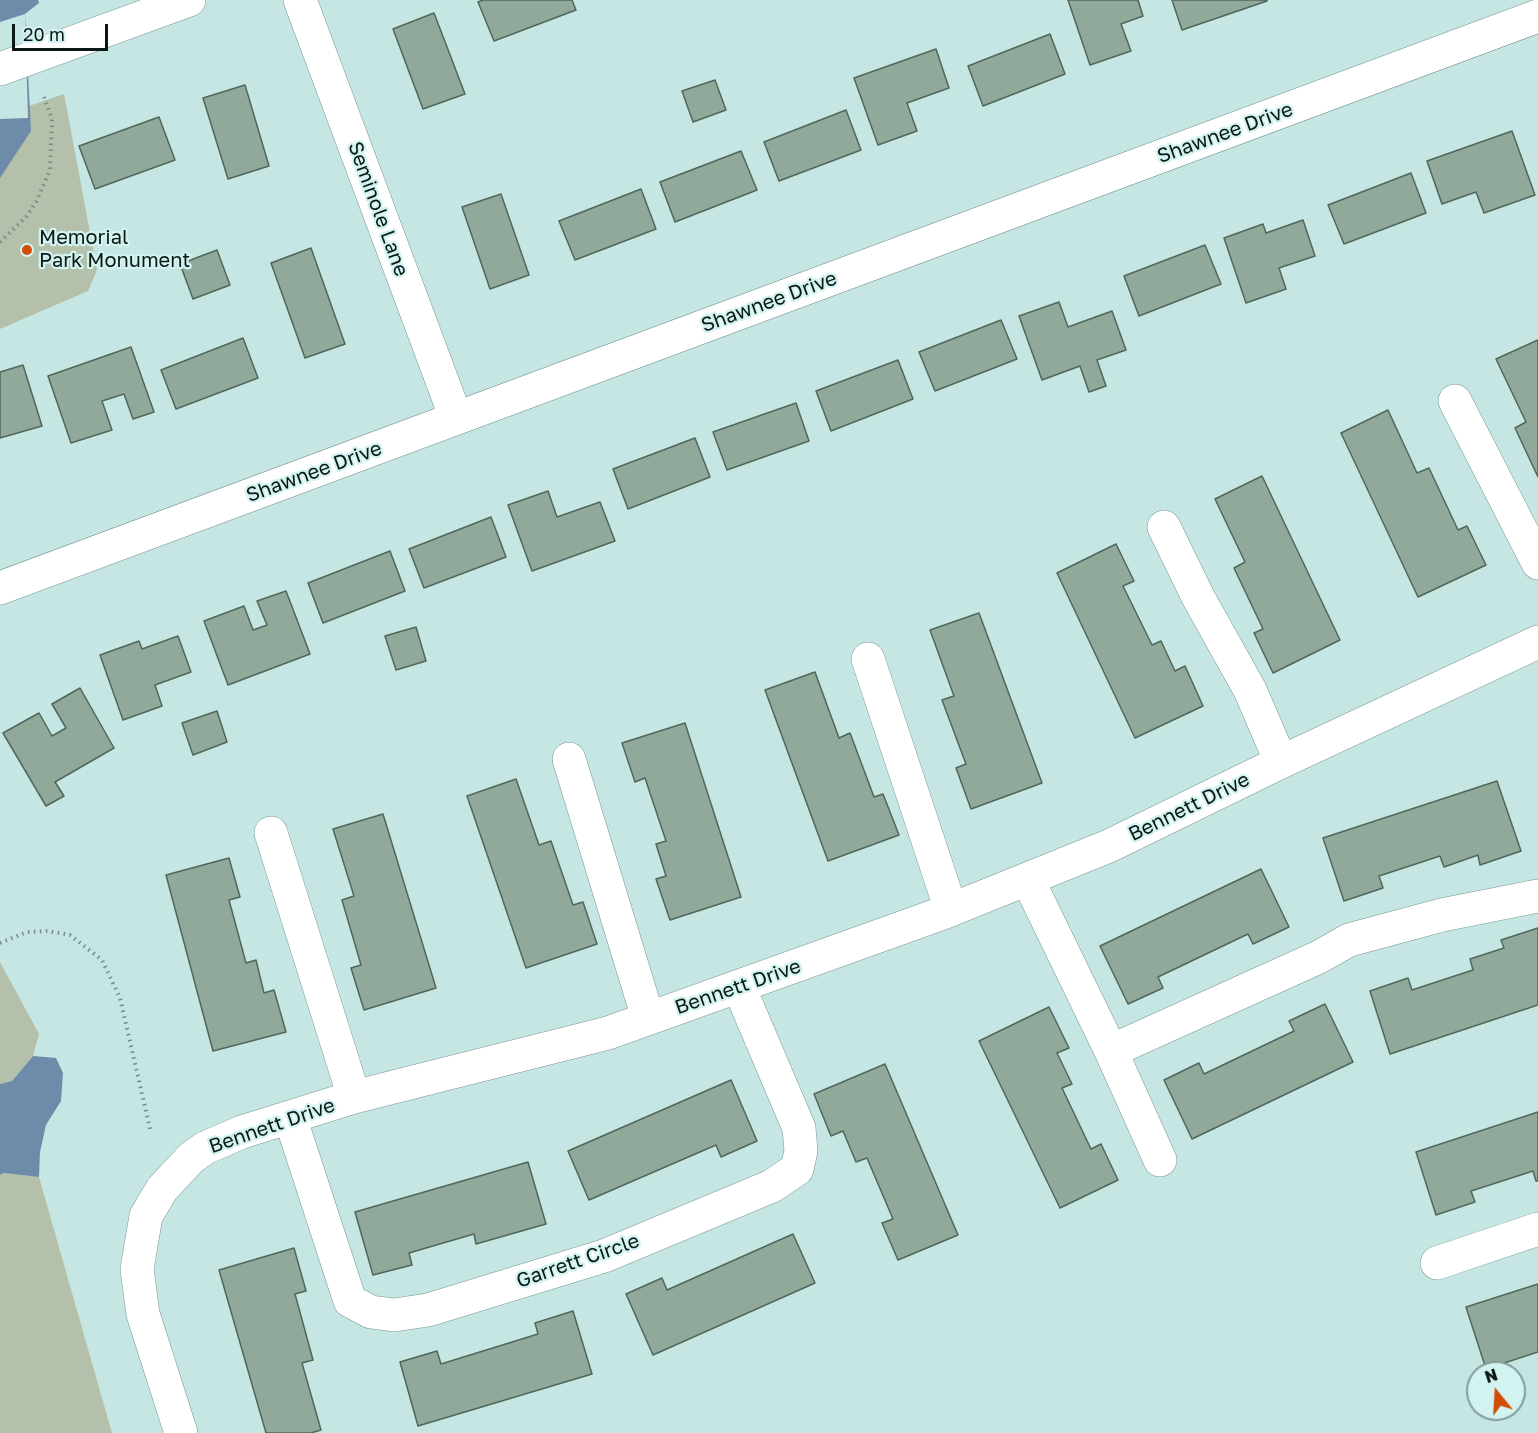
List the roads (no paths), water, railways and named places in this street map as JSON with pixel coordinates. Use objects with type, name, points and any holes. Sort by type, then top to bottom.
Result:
[{"type":"street","points":[[13,64],[189,0]]},
{"type":"street","name":"Seminole Lane","points":[[300,0],[456,418]]},
{"type":"street","name":"Shawnee Drive","points":[[0,588],[1538,16]]},
{"type":"street","points":[[1455,401],[1538,563]]},
{"type":"street","points":[[1164,527],[1198,597],[1250,690],[1281,762]]},
{"type":"street","name":"Bennett Drive","points":[[181,1433],[143,1314],[136,1269],[146,1216],[162,1189],[190,1158],[205,1148],[220,1140],[354,1097],[608,1033],[951,910],[1109,846],[1281,762],[1535,652]]},
{"type":"street","points":[[868,659],[951,910]]},
{"type":"street","points":[[569,759],[648,1018]]},
{"type":"street","points":[[271,833],[354,1097]]},
{"type":"street","points":[[1028,879],[1111,1051],[1160,1160]]},
{"type":"street","points":[[1111,1051],[1319,957],[1349,940],[1442,915],[1538,896]]},
{"type":"street","name":"Garrett Circle","points":[[290,1117],[350,1301],[371,1312],[394,1316],[428,1310],[604,1256],[772,1186],[797,1169],[801,1151],[799,1128],[739,987]]},
{"type":"street","points":[[1437,1263],[1538,1229]]},
{"type":"water","points":[[0,0],[38,0],[39,3],[25,14],[31,131],[0,178]]},
{"type":"water","points":[[33,1056],[56,1058],[63,1073],[61,1101],[46,1125],[40,1152],[39,1177],[4,1173],[0,1175],[0,1084],[12,1081]]},
{"type":"place","name":"Memorial Park Monument","points":[[27,250]]}]
